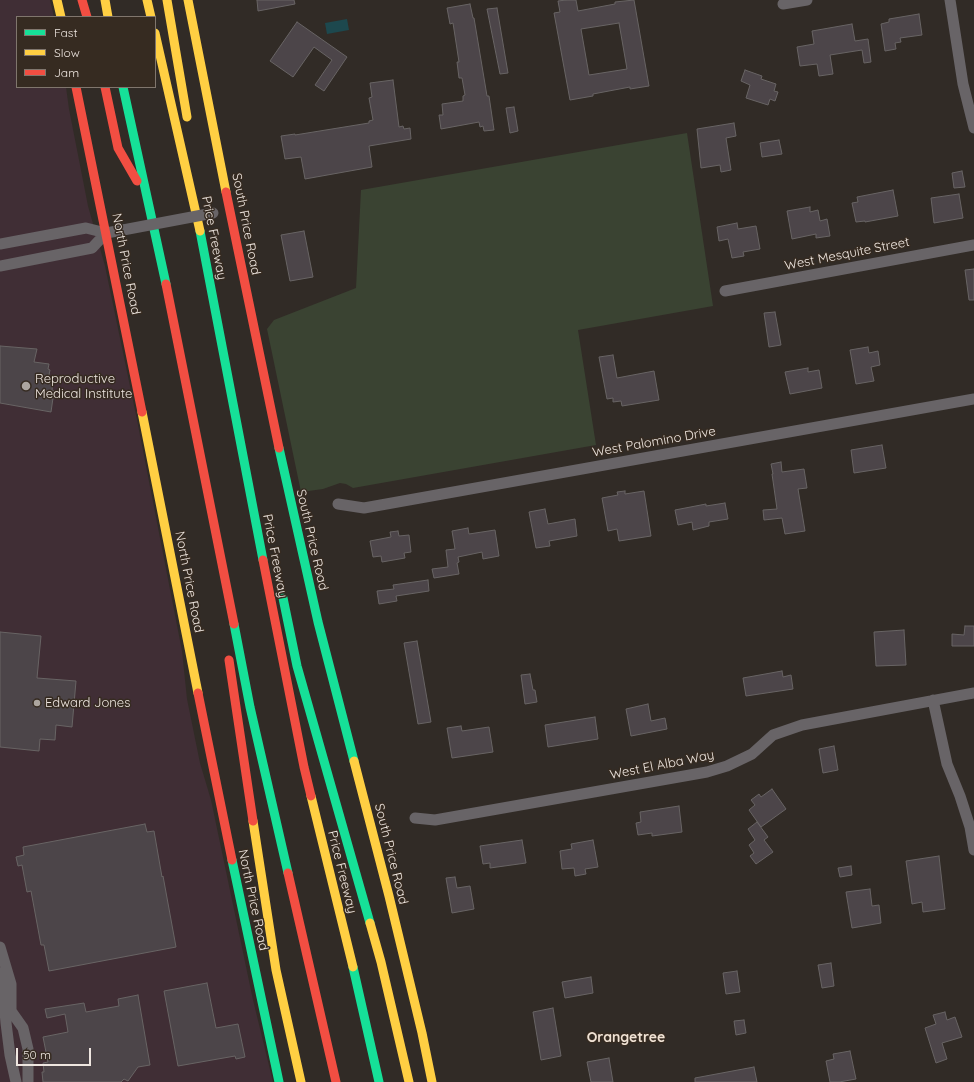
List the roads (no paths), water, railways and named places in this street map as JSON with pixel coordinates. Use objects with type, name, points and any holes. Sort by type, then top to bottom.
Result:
[{"type":"main road","points":[[57,0],[61,16]]},
{"type":"main road","points":[[82,0],[87,16]]},
{"type":"main road","points":[[105,0],[108,16]]},
{"type":"main road","points":[[147,0],[151,16]]},
{"type":"main road","points":[[166,0],[188,125]]},
{"type":"main road","name":"South Price Road","points":[[188,0],[286,482],[318,622],[387,888],[422,1033],[432,1082]]},
{"type":"main road","name":"Price Freeway","points":[[156,37],[198,221],[254,522],[304,768],[365,1018],[379,1082]]},
{"type":"main road","name":"North Price Road","points":[[76,88],[237,887],[279,1082]]},
{"type":"main road","points":[[105,88],[118,148],[146,196]]},
{"type":"main road","points":[[123,88],[172,311],[250,707],[336,1082]]},
{"type":"main road","points":[[198,221],[200,190]]},
{"type":"main road","points":[[214,522],[226,630]]},
{"type":"main road","points":[[254,522],[282,594],[297,666],[382,962],[409,1082]]},
{"type":"main road","points":[[228,654],[276,970],[301,1082]]},
{"type":"street","points":[[783,4],[807,0]]},
{"type":"street","points":[[950,0],[963,84],[974,128]]},
{"type":"street","points":[[0,244],[86,228],[106,232],[123,230],[230,210]]},
{"type":"street","points":[[0,266],[92,248],[106,232]]},
{"type":"street","name":"West Mesquite Street","points":[[725,291],[974,245]]},
{"type":"street","name":"West Palomino Drive","points":[[338,504],[364,508],[974,399]]},
{"type":"street","name":"West El Alba Way","points":[[415,818],[435,820],[707,772],[727,766],[752,754],[773,735],[802,725],[974,693]]},
{"type":"street","points":[[933,700],[947,764],[960,796],[970,827],[974,850]]},
{"type":"street","points":[[0,947],[11,984],[12,1011],[23,1028],[28,1049],[28,1082]]},
{"type":"street","points":[[0,973],[2,978],[7,1036],[16,1082]]},
{"type":"water","points":[[347,19],[349,30],[327,34],[325,23]]},
{"type":"place","name":"Reproductive Medical Institute","points":[[26,386]]},
{"type":"place","name":"Edward Jones","points":[[37,703]]},
{"type":"district","name":"Orangetree","points":[[626,1038]]}]
